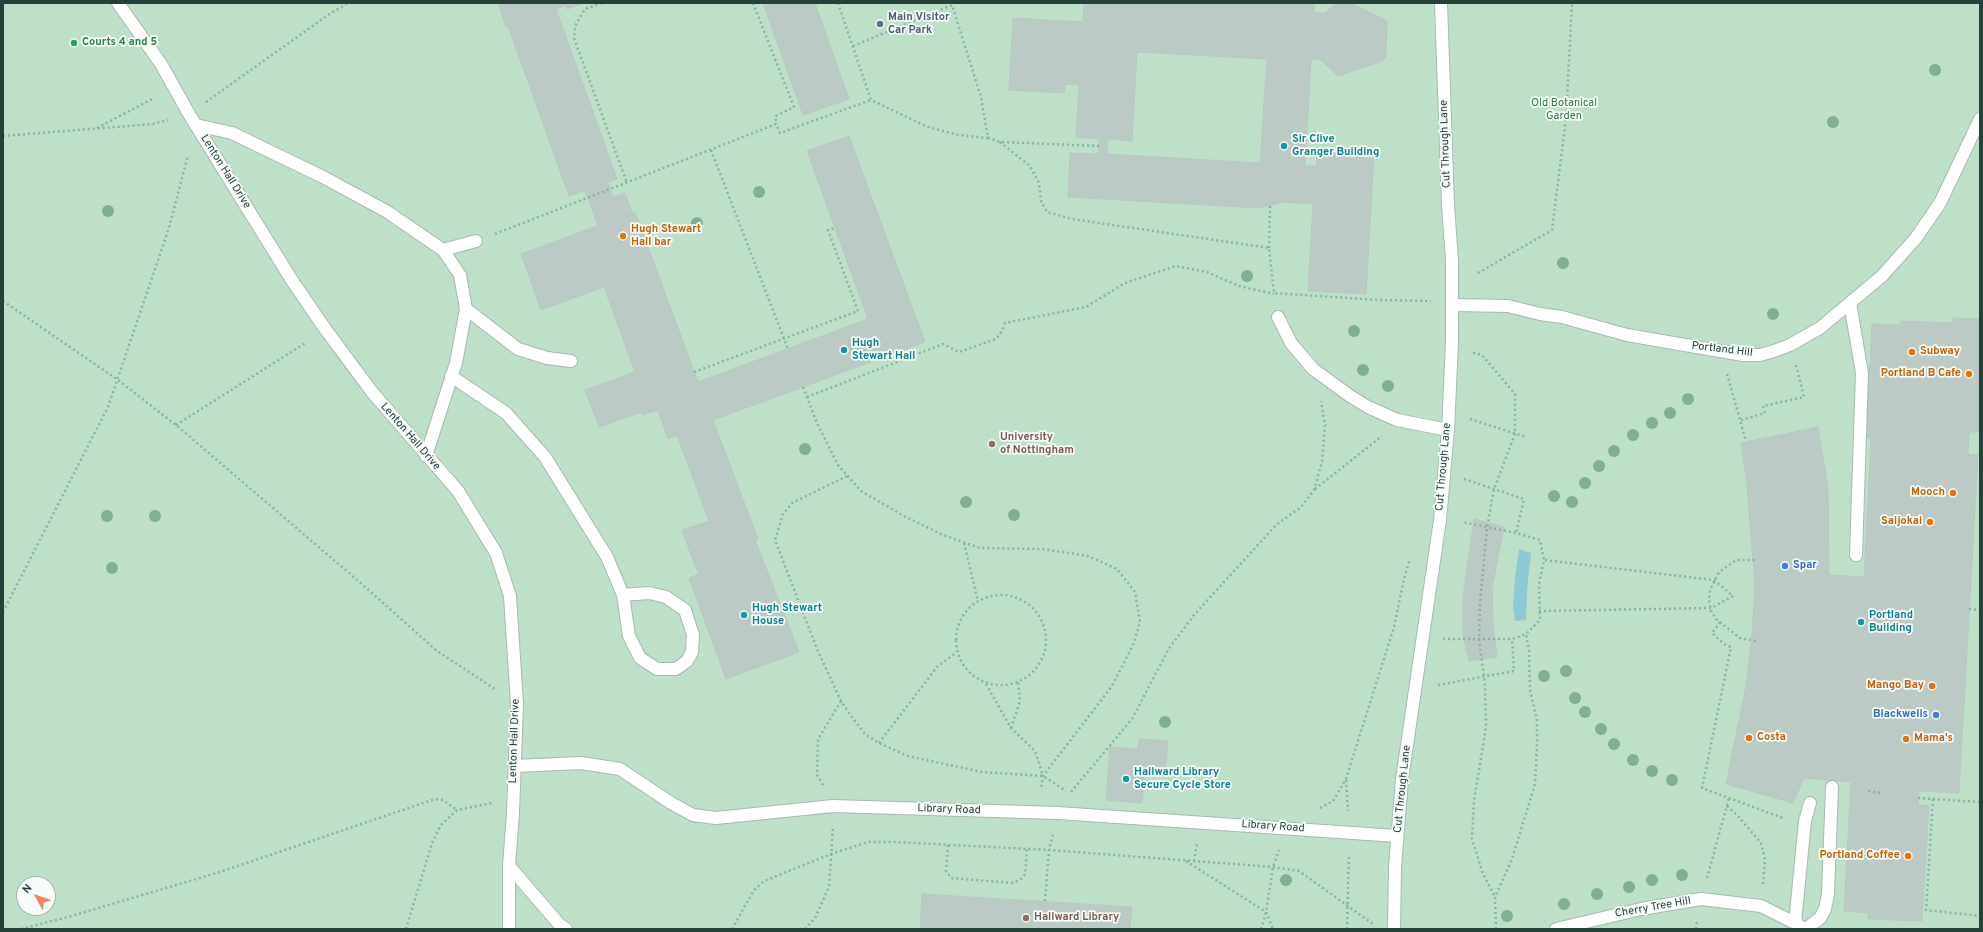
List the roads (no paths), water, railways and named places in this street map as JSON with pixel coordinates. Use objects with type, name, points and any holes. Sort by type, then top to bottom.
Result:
[{"type":"street","name":"Lenton Hall Drive","points":[[118,3],[160,64],[189,114],[293,282],[372,392],[426,456],[458,491],[496,553],[510,596],[517,704],[515,766],[508,866],[509,929]]},
{"type":"street","name":"Cut Through Lane","points":[[1394,929],[1397,836],[1402,779],[1440,520],[1448,430],[1453,305],[1441,3]]},
{"type":"street","name":"Portland Hill","points":[[1453,305],[1508,306],[1540,314],[1562,317],[1627,335],[1743,355],[1760,355],[1790,344],[1820,328],[1882,276],[1916,238],[1940,203],[1980,119]]},
{"type":"street","points":[[196,125],[232,133],[323,177],[386,211],[443,250],[460,275],[466,310],[456,363],[426,456]]},
{"type":"street","points":[[443,250],[476,241]]},
{"type":"street","points":[[1850,302],[1862,373],[1856,555]]},
{"type":"street","points":[[466,310],[518,348],[547,358],[571,361]]},
{"type":"street","points":[[1278,317],[1291,343],[1313,369],[1368,407],[1397,420],[1448,430]]},
{"type":"street","points":[[452,376],[506,413],[545,457],[607,557],[623,595],[629,636],[640,658],[657,670],[676,669],[687,661],[692,652],[693,635],[685,610],[666,597],[649,593],[623,595]]},
{"type":"street","name":"Library Road","points":[[515,766],[581,763],[620,769],[676,806],[693,815],[716,818],[834,806],[1058,813],[1397,836]]},
{"type":"street","points":[[1810,803],[1805,821],[1802,927],[1820,918],[1825,909],[1828,894],[1832,786]]},
{"type":"street","points":[[508,866],[559,924],[566,929]]},
{"type":"street","name":"Cherry Tree Hill","points":[[1556,929],[1648,907],[1701,899],[1761,906],[1802,927]]},
{"type":"water","points":[[1519,549],[1531,553],[1527,590],[1526,620],[1515,621],[1513,607]]},
{"type":"place","name":"Main Visitor Car Park","points":[[880,24]]},
{"type":"place","name":"Courts 4 and 5","points":[[74,43]]},
{"type":"place","name":"Sir Clive Granger Building","points":[[1284,146]]},
{"type":"place","name":"Hugh Stewart Hall bar","points":[[623,236]]},
{"type":"place","name":"Hugh Stewart Hall","points":[[844,350]]},
{"type":"place","name":"Subway","points":[[1912,352]]},
{"type":"place","name":"Portland B Cafe","points":[[1969,374]]},
{"type":"place","name":"University of Nottingham","points":[[992,444]]},
{"type":"place","name":"Mooch","points":[[1953,493]]},
{"type":"place","name":"Saijokai","points":[[1930,522]]},
{"type":"place","name":"Spar","points":[[1785,566]]},
{"type":"place","name":"Hugh Stewart House","points":[[744,615]]},
{"type":"place","name":"Portland Building","points":[[1861,622]]},
{"type":"place","name":"Mango Bay","points":[[1932,686]]},
{"type":"place","name":"Blackwells","points":[[1936,715]]},
{"type":"place","name":"Costa","points":[[1749,738]]},
{"type":"place","name":"Mama's","points":[[1906,739]]},
{"type":"place","name":"Hallward Library Secure Cycle Store","points":[[1126,779]]},
{"type":"place","name":"Portland Coffee","points":[[1908,856]]},
{"type":"place","name":"Hallward Library","points":[[1026,918]]},
{"type":"park label","name":"Old Botanical Garden","points":[[1564,110]]}]
